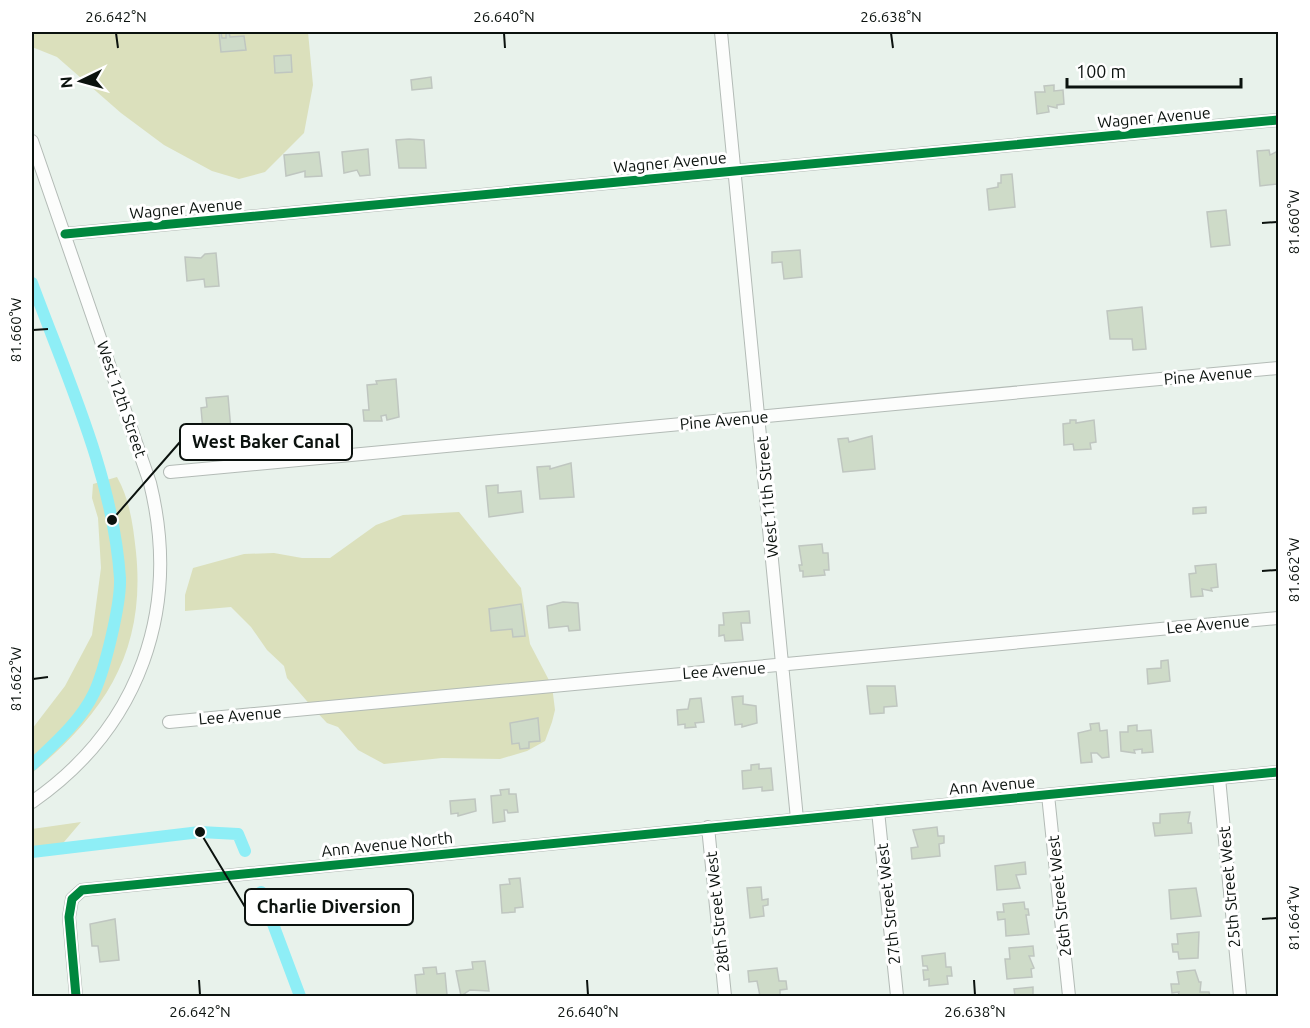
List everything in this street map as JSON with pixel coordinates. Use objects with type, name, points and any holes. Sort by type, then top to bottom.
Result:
[{"type":"street","name":"West 11th Street","points":[[721,32],[798,819]]},
{"type":"street","name":"Wagner Avenue","points":[[65,234],[1278,120]]},
{"type":"street","name":"West 12th Street","points":[[32,141],[150,483],[161,541],[160,587],[151,638],[124,703],[100,738],[81,759],[32,802]]},
{"type":"street","name":"Pine Avenue","points":[[170,472],[1278,369]]},
{"type":"street","name":"Lee Avenue","points":[[169,722],[1278,618]]},
{"type":"street","name":"Ann Avenue","points":[[708,827],[1278,772]]},
{"type":"street","name":"25th Street West","points":[[1219,778],[1239,996]]},
{"type":"street","name":"26th Street West","points":[[1048,795],[1069,996]]},
{"type":"street","name":"27th Street West","points":[[878,811],[897,996]]},
{"type":"street","name":"Ann Avenue North","points":[[76,996],[69,917],[72,899],[82,890],[708,827]]},
{"type":"street","name":"28th Street West","points":[[708,827],[725,996]]},
{"type":"green space","points":[[32,32],[308,32],[313,85],[304,133],[265,172],[239,179],[212,171],[164,145],[121,113],[57,57],[32,47]]},
{"type":"green space","points":[[117,477],[128,504],[136,552],[137,587],[134,619],[127,649],[116,677],[100,703],[81,727],[32,773],[32,729],[65,686],[92,635],[101,568],[98,518],[92,498],[93,484]]},
{"type":"green space","points":[[459,512],[521,588],[530,644],[552,686],[555,710],[545,741],[527,751],[500,759],[442,758],[384,764],[358,750],[338,727],[327,723],[287,678],[284,666],[267,650],[251,627],[231,607],[185,611],[185,595],[193,568],[244,554],[274,553],[302,558],[330,558],[376,525],[403,515]]},
{"type":"green space","points":[[81,822],[53,855],[32,857],[32,829]]},
{"type":"building","points":[[219,32],[222,38],[226,38],[226,32],[229,32],[230,37],[244,36],[246,50],[221,52]]},
{"type":"building","points":[[291,55],[292,72],[275,73],[274,56]]},
{"type":"building","points":[[431,77],[432,88],[412,90],[411,80]]},
{"type":"building","points":[[1054,85],[1054,91],[1063,90],[1064,104],[1057,105],[1057,108],[1048,106],[1049,112],[1037,114],[1035,92],[1045,92],[1044,86]]},
{"type":"building","points":[[396,140],[424,140],[426,168],[399,168]]},
{"type":"building","points":[[368,149],[370,175],[360,176],[357,170],[344,173],[342,152]]},
{"type":"building","points":[[1269,150],[1270,155],[1278,151],[1278,194],[1277,184],[1260,186],[1257,151]]},
{"type":"building","points":[[319,152],[322,176],[305,177],[305,171],[286,176],[284,155]]},
{"type":"building","points":[[1012,174],[1015,207],[989,210],[987,189],[998,187],[998,183],[1001,183],[1001,175]]},
{"type":"building","points":[[1226,210],[1230,245],[1211,247],[1207,212]]},
{"type":"building","points":[[800,250],[802,277],[784,279],[782,262],[772,263],[772,252]]},
{"type":"building","points":[[216,253],[219,286],[205,287],[204,279],[187,281],[185,257],[201,258],[205,254]]},
{"type":"building","points":[[1142,307],[1146,349],[1133,350],[1132,339],[1110,339],[1107,311]]},
{"type":"building","points":[[396,379],[399,417],[387,420],[386,415],[381,416],[382,421],[364,421],[363,410],[369,410],[367,385],[377,384],[376,381]]},
{"type":"building","points":[[228,396],[231,430],[215,432],[216,441],[204,442],[201,408],[207,407],[206,398]]},
{"type":"building","points":[[1070,420],[1076,420],[1076,423],[1094,420],[1096,442],[1090,443],[1091,449],[1074,450],[1073,444],[1064,445],[1063,424],[1070,423]]},
{"type":"building","points":[[872,436],[875,469],[843,472],[838,439],[848,438],[849,442]]},
{"type":"building","points":[[571,463],[574,497],[540,499],[537,467],[550,466],[550,469]]},
{"type":"building","points":[[498,485],[498,493],[521,491],[523,512],[489,517],[486,486]]},
{"type":"building","points":[[1206,507],[1206,513],[1193,514],[1193,508]]},
{"type":"building","points":[[822,544],[823,553],[828,553],[829,570],[824,570],[825,575],[803,577],[803,571],[800,571],[799,565],[802,565],[799,546]]},
{"type":"building","points":[[1216,564],[1218,587],[1211,588],[1212,591],[1202,589],[1203,596],[1191,597],[1189,574],[1196,573],[1195,566]]},
{"type":"building","points":[[563,602],[578,603],[580,630],[569,631],[568,626],[549,628],[547,606]]},
{"type":"building","points":[[521,604],[525,636],[513,637],[512,629],[491,631],[489,609]]},
{"type":"building","points":[[749,611],[750,623],[741,623],[743,640],[725,641],[724,635],[719,636],[719,625],[724,625],[723,613]]},
{"type":"building","points":[[1168,660],[1170,681],[1148,684],[1147,669],[1161,668],[1161,661]]},
{"type":"building","points":[[867,686],[895,686],[897,706],[884,707],[884,713],[870,714]]},
{"type":"building","points":[[743,696],[743,704],[756,706],[757,723],[742,727],[742,724],[735,725],[732,697]]},
{"type":"building","points":[[701,698],[704,722],[695,723],[696,727],[685,728],[685,724],[678,725],[677,710],[688,709],[690,699]]},
{"type":"building","points":[[538,718],[540,741],[529,742],[529,748],[520,749],[519,743],[512,744],[510,723]]},
{"type":"building","points":[[1099,723],[1100,731],[1107,730],[1109,757],[1102,758],[1097,753],[1091,753],[1092,762],[1081,763],[1078,733],[1091,730],[1090,724]]},
{"type":"building","points":[[1137,725],[1137,731],[1151,730],[1153,752],[1142,753],[1142,749],[1134,750],[1135,753],[1121,751],[1120,732],[1128,732],[1128,726]]},
{"type":"building","points":[[759,764],[759,769],[771,768],[773,790],[762,791],[762,787],[743,789],[742,771],[751,770],[751,765]]},
{"type":"building","points":[[509,789],[509,794],[516,794],[518,812],[508,813],[504,810],[505,821],[493,823],[491,796],[501,795],[500,790]]},
{"type":"building","points":[[475,799],[476,811],[458,816],[458,813],[451,814],[450,801]]},
{"type":"building","points":[[1190,812],[1188,823],[1191,823],[1192,833],[1155,836],[1153,823],[1160,823],[1160,814]]},
{"type":"building","points":[[937,827],[938,836],[944,836],[944,843],[939,844],[940,856],[912,859],[911,848],[918,847],[913,830]]},
{"type":"building","points":[[1025,862],[1026,874],[1016,875],[1020,888],[997,890],[995,866]]},
{"type":"building","points":[[520,878],[523,907],[515,908],[515,912],[502,913],[500,885],[510,884],[509,879]]},
{"type":"building","points":[[761,887],[762,900],[768,899],[768,905],[763,906],[764,916],[750,918],[747,888]]},
{"type":"building","points":[[1196,888],[1201,916],[1171,919],[1169,890]]},
{"type":"building","points":[[1024,902],[1029,915],[1026,915],[1029,934],[1006,936],[1005,919],[998,920],[997,912],[1004,912],[1003,904]]},
{"type":"building","points":[[115,919],[119,960],[100,962],[98,946],[92,946],[90,924]]},
{"type":"building","points":[[1199,932],[1198,958],[1179,959],[1178,952],[1173,952],[1172,944],[1178,944],[1177,934]]},
{"type":"building","points":[[1033,946],[1034,956],[1029,956],[1034,968],[1031,969],[1032,977],[1007,979],[1005,959],[1010,959],[1009,948]]},
{"type":"building","points":[[945,953],[946,967],[951,967],[952,976],[947,976],[948,984],[929,986],[929,979],[924,980],[923,970],[928,970],[927,966],[923,966],[922,956]]},
{"type":"building","points":[[485,961],[489,991],[470,990],[461,996],[456,971],[473,969],[472,962]]},
{"type":"building","points":[[436,967],[437,974],[445,973],[447,995],[417,996],[415,975],[424,974],[423,968]]},
{"type":"building","points":[[777,968],[779,981],[786,981],[787,989],[780,990],[780,996],[760,996],[757,981],[749,982],[748,971]]},
{"type":"building","points":[[1195,970],[1201,982],[1200,992],[1209,992],[1210,996],[1178,996],[1179,992],[1172,993],[1171,984],[1179,984],[1177,972]]},
{"type":"building","points":[[1033,987],[1033,995],[1037,996],[1015,996],[1014,989]]},
{"type":"waterway","points":[[32,283],[98,465],[116,540],[120,578],[112,636],[94,693],[82,714],[32,765]]},
{"type":"waterway","points":[[32,852],[200,832],[238,834],[245,851]]},
{"type":"waterway","points":[[261,892],[300,996]]},
{"type":"cycle path","points":[[65,234],[1278,120]]},
{"type":"cycle path","points":[[76,996],[69,917],[72,899],[82,890],[1278,772]]},
{"type":"place","name":"West Baker Canal","points":[[112,520]]},
{"type":"place","name":"Charlie Diversion","points":[[200,832]]}]
